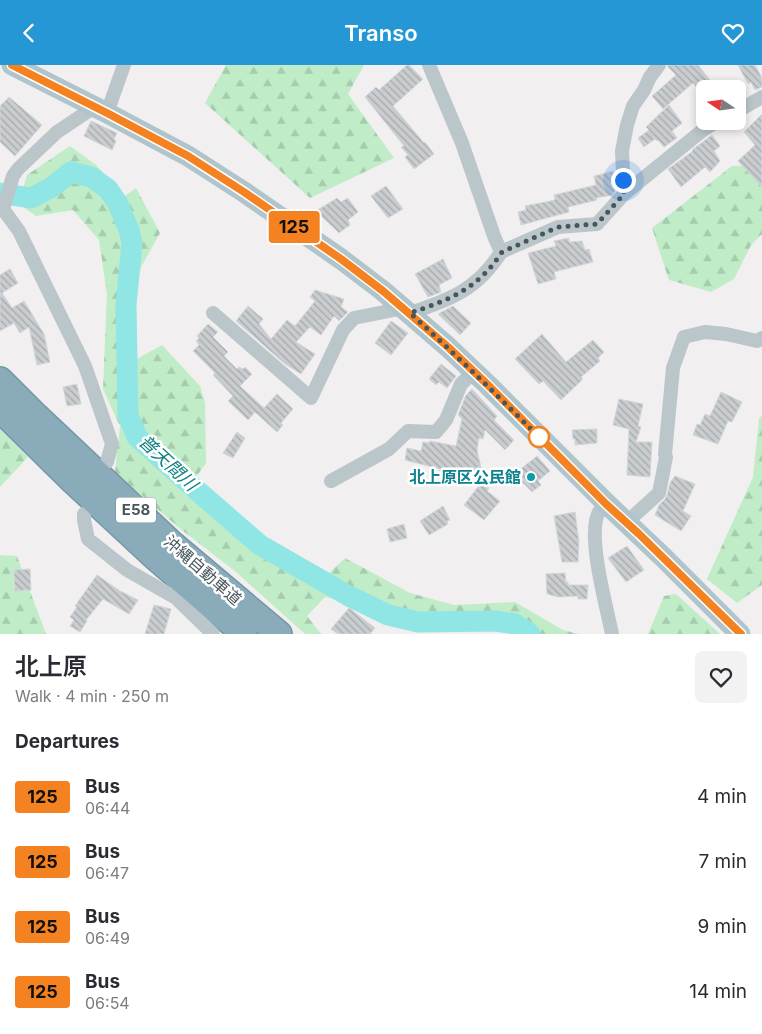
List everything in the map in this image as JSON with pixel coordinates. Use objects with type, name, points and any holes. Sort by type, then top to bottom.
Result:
[{"type":"highway","name":"沖縄自動車道","points":[[0,379],[33,413],[171,543],[279,634]]},
{"type":"highway","name":"沖縄自動車道","points":[[0,409],[86,493],[244,634]]},
{"type":"main road","points":[[12,65],[188,156],[216,173],[341,259],[407,311],[474,372],[740,634]]},
{"type":"street","points":[[107,462],[112,444],[85,366],[19,231],[2,208],[13,176],[57,132],[87,112],[100,110],[124,65]]},
{"type":"street","points":[[429,65],[462,143],[494,235],[502,252]]},
{"type":"street","points":[[624,194],[622,151],[627,125],[634,106],[659,65]]},
{"type":"street","points":[[746,106],[762,97]]},
{"type":"street","points":[[213,313],[311,399],[343,330],[354,318],[407,311],[440,303],[458,295],[474,284],[502,252],[558,227],[597,224],[624,194],[703,130]]},
{"type":"street","points":[[627,522],[659,493],[666,457],[673,368],[684,337],[705,332],[726,334],[757,341],[762,338]]},
{"type":"street","points":[[331,481],[389,449],[408,431],[436,431],[446,420],[462,385],[474,372]]},
{"type":"street","points":[[606,504],[598,513],[594,529],[597,564],[612,634]]},
{"type":"street","points":[[84,514],[88,539],[127,570],[176,598],[213,634]]},
{"type":"green space","points":[[226,65],[364,65],[348,94],[394,158],[310,198],[205,103]]},
{"type":"green space","points":[[70,146],[96,165],[125,196],[136,188],[160,233],[141,267],[121,350],[135,360],[162,345],[200,386],[205,403],[206,463],[194,480],[252,533],[274,543],[327,575],[345,558],[410,593],[454,605],[515,602],[563,630],[579,634],[523,634],[511,626],[384,620],[348,602],[325,597],[307,616],[321,634],[305,634],[236,572],[178,527],[115,472],[120,426],[103,389],[107,294],[99,240],[73,210],[36,216],[19,204],[27,175]]},
{"type":"green space","points":[[762,165],[762,234],[751,245],[734,279],[711,292],[669,280],[652,228],[732,166]]},
{"type":"green space","points":[[762,415],[762,585],[737,603],[707,579],[753,477],[759,419]]},
{"type":"green space","points":[[0,429],[28,457],[0,487]]},
{"type":"green space","points":[[0,555],[17,556],[46,634],[0,634]]},
{"type":"green space","points":[[676,594],[720,634],[648,634],[664,596]]},
{"type":"building","points":[[407,65],[423,79],[393,106],[434,154],[414,169],[405,157],[408,155],[401,147],[404,146],[365,97],[376,87],[379,90]]},
{"type":"building","points":[[668,65],[698,65],[710,80],[696,80],[696,87],[693,83],[663,109],[652,96],[676,75]]},
{"type":"building","points":[[738,65],[755,65],[762,78],[762,87],[755,90],[751,82],[748,84]]},
{"type":"building","points":[[9,97],[42,125],[15,156],[0,142],[0,106]]},
{"type":"building","points":[[669,105],[682,123],[672,131],[677,138],[664,147],[655,139],[644,147],[638,138],[649,130],[646,127]]},
{"type":"building","points":[[762,114],[762,187],[738,161],[755,145],[744,132]]},
{"type":"building","points":[[91,121],[117,133],[112,150],[84,136]]},
{"type":"building","points":[[712,135],[720,146],[714,151],[720,161],[710,172],[705,167],[681,187],[668,169]]},
{"type":"building","points":[[614,171],[615,191],[612,195],[568,207],[569,212],[521,225],[518,212],[526,210],[525,206],[555,200],[554,195],[596,185],[594,176]]},
{"type":"building","points":[[386,186],[403,209],[388,218],[371,196]]},
{"type":"building","points":[[337,198],[341,202],[348,198],[358,212],[348,220],[350,225],[339,233],[316,211]]},
{"type":"building","points":[[569,238],[569,242],[582,241],[585,250],[589,249],[593,262],[554,272],[556,279],[538,284],[528,253],[556,246],[554,241]]},
{"type":"building","points":[[443,259],[452,278],[439,285],[441,292],[428,297],[415,274]]},
{"type":"building","points":[[10,269],[18,283],[2,293],[12,308],[24,301],[44,334],[50,362],[37,365],[29,327],[20,333],[14,323],[0,331],[0,275]]},
{"type":"building","points":[[315,290],[344,299],[341,307],[348,312],[339,321],[334,316],[321,335],[310,327],[296,342],[315,354],[301,374],[285,364],[236,321],[248,306],[263,319],[259,324],[271,339],[287,320],[295,326],[315,301],[310,297]]},
{"type":"building","points":[[453,306],[471,323],[460,335],[438,314]]},
{"type":"building","points":[[391,321],[408,333],[391,355],[375,343]]},
{"type":"building","points":[[208,324],[218,332],[213,337],[228,352],[224,356],[237,369],[245,367],[252,374],[240,386],[264,408],[277,394],[293,409],[281,423],[283,425],[277,432],[255,412],[248,420],[228,401],[233,396],[213,375],[215,373],[193,351],[199,345],[196,341],[199,338],[197,336]]},
{"type":"building","points":[[542,334],[566,362],[593,340],[604,352],[598,358],[600,361],[581,377],[583,379],[561,400],[543,381],[539,384],[515,359]]},
{"type":"building","points":[[441,364],[456,376],[447,388],[439,382],[436,385],[429,379]]},
{"type":"building","points":[[77,384],[81,404],[67,406],[63,387]]},
{"type":"building","points":[[472,389],[497,416],[494,420],[514,440],[505,450],[485,430],[483,439],[479,438],[477,450],[482,472],[450,480],[438,478],[440,469],[405,460],[407,448],[421,451],[423,442],[429,443],[430,441],[456,446],[462,419],[458,415],[466,395]]},
{"type":"building","points":[[721,392],[742,402],[732,422],[728,421],[718,444],[693,435],[697,424],[700,425],[705,414],[710,416]]},
{"type":"building","points":[[619,399],[643,404],[638,426],[641,427],[636,442],[652,442],[650,477],[627,475],[629,429],[613,425]]},
{"type":"building","points":[[597,429],[597,443],[575,445],[572,430]]},
{"type":"building","points":[[237,432],[245,438],[233,458],[223,453]]},
{"type":"building","name":"北上原区公民館","points":[[537,456],[550,471],[538,481],[541,485],[532,492],[523,483],[519,486],[517,472]]},
{"type":"building","points":[[675,476],[695,484],[683,511],[691,516],[681,531],[655,515],[659,505],[665,499],[670,483]]},
{"type":"building","points":[[481,483],[489,488],[487,491],[500,501],[484,520],[464,505]]},
{"type":"building","points":[[443,506],[450,520],[447,521],[448,524],[429,535],[420,521]]},
{"type":"building","points":[[575,512],[579,542],[578,562],[562,562],[554,516]]},
{"type":"building","points":[[404,524],[407,538],[390,542],[387,529]]},
{"type":"building","points":[[627,546],[644,570],[626,582],[608,558]]},
{"type":"building","points":[[30,569],[31,590],[15,591],[14,570]]},
{"type":"building","points":[[565,573],[568,585],[588,585],[587,599],[578,599],[578,596],[558,597],[547,594],[546,574]]},
{"type":"building","points":[[97,575],[120,591],[138,600],[129,614],[103,599],[86,620],[80,632],[70,626],[74,620],[70,617],[77,607],[75,606]]},
{"type":"building","points":[[154,605],[171,609],[164,634],[145,634]]},
{"type":"building","points":[[349,608],[375,628],[370,634],[338,634],[331,629]]},
{"type":"waterway","name":"普天間川","points":[[0,193],[31,198],[52,187],[71,172],[91,177],[108,189],[118,204],[129,230],[132,243],[126,305],[128,415],[137,437],[260,545],[347,595],[388,615],[418,622],[495,621],[515,624],[530,634]]},
{"type":"bus line","name":"125","points":[[12,65],[107,113],[216,173],[341,259],[383,291],[448,347],[488,385],[606,504],[741,634]]},
{"type":"place","name":"北上原区公民館","points":[[531,477]]},
{"type":"route","points":[[539,437],[541,439],[488,385],[410,313],[458,295],[474,284],[502,252],[558,227],[597,224],[624,194],[623,180]]}]
